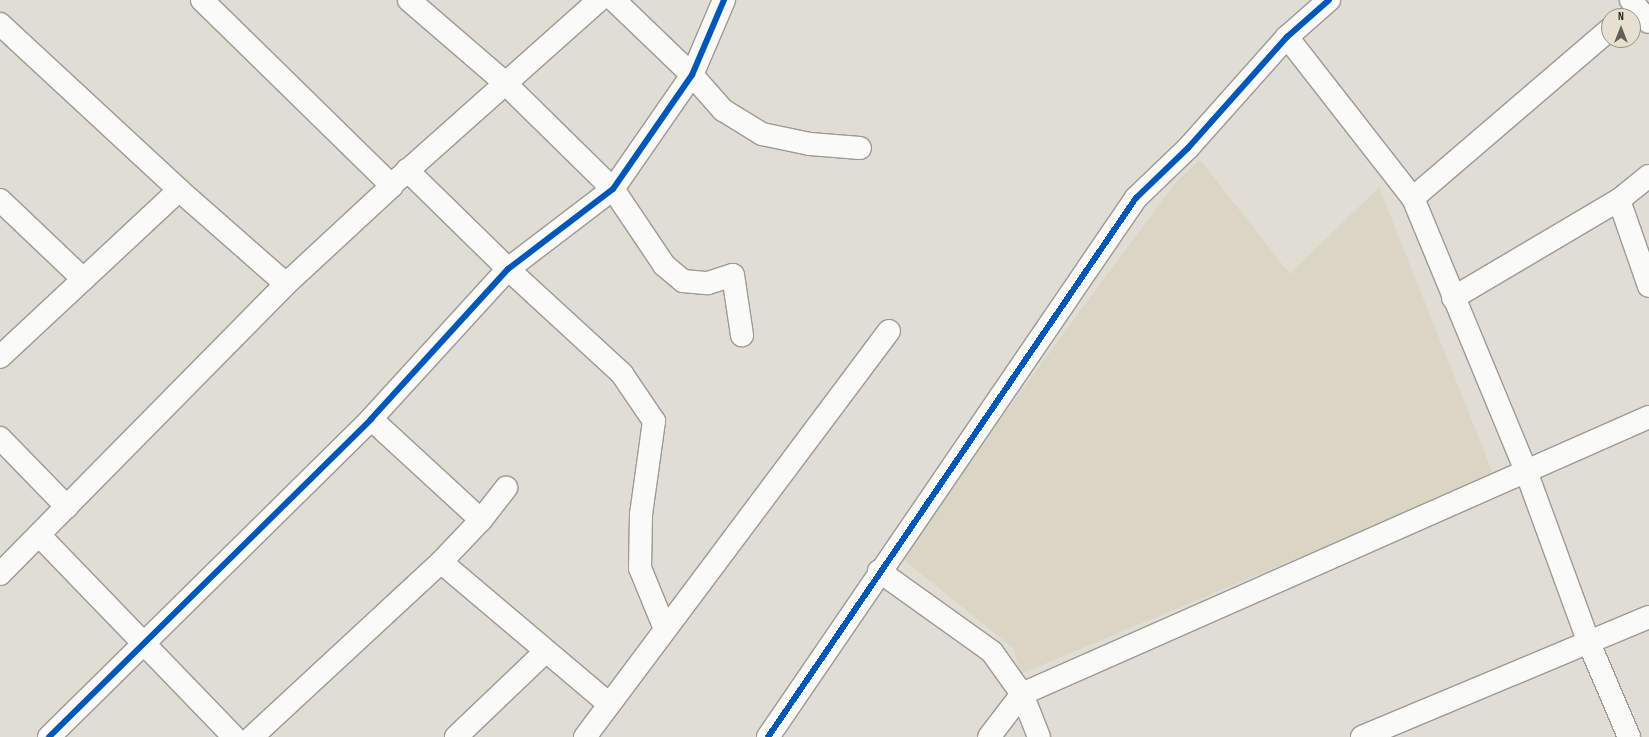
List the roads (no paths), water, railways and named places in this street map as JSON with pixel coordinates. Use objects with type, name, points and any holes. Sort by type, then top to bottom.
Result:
[{"type":"street","points":[[202,0],[392,186]]},
{"type":"street","points":[[409,0],[505,83],[613,189],[664,265],[683,281],[708,283],[733,275],[742,335]]},
{"type":"street","points":[[0,574],[286,284],[392,186],[407,170],[599,0]]},
{"type":"street","points":[[614,0],[692,75],[723,110],[762,134],[810,144],[860,148]]},
{"type":"street","points":[[49,737],[371,419],[508,269],[613,189],[692,75],[724,0]]},
{"type":"street","points":[[768,737],[879,571],[1136,198],[1188,148],[1287,37],[1329,0]]},
{"type":"street","points":[[1,29],[179,190],[286,284]]},
{"type":"street","points":[[1287,37],[1413,198],[1453,298],[1526,471],[1589,643],[1629,737]]},
{"type":"street","points":[[1413,198],[1601,37]]},
{"type":"street","points":[[407,170],[508,269],[622,374],[654,421],[641,514],[640,568],[665,629]]},
{"type":"street","points":[[1453,298],[1619,200],[1649,176]]},
{"type":"street","points":[[0,357],[179,190]]},
{"type":"street","points":[[0,200],[83,279]]},
{"type":"street","points":[[1619,200],[1649,286]]},
{"type":"street","points":[[585,737],[888,331]]},
{"type":"street","points":[[989,737],[1022,694],[1649,417]]},
{"type":"street","points":[[371,419],[481,520]]},
{"type":"street","points":[[0,438],[67,507]]},
{"type":"street","points":[[252,737],[441,562],[481,520],[506,488]]},
{"type":"street","points":[[39,535],[142,644],[234,737]]},
{"type":"street","points":[[441,562],[609,704]]},
{"type":"street","points":[[879,571],[992,652],[1022,694],[1038,737]]},
{"type":"street","points":[[1362,737],[1649,617]]},
{"type":"street","points":[[456,737],[546,651]]}]
